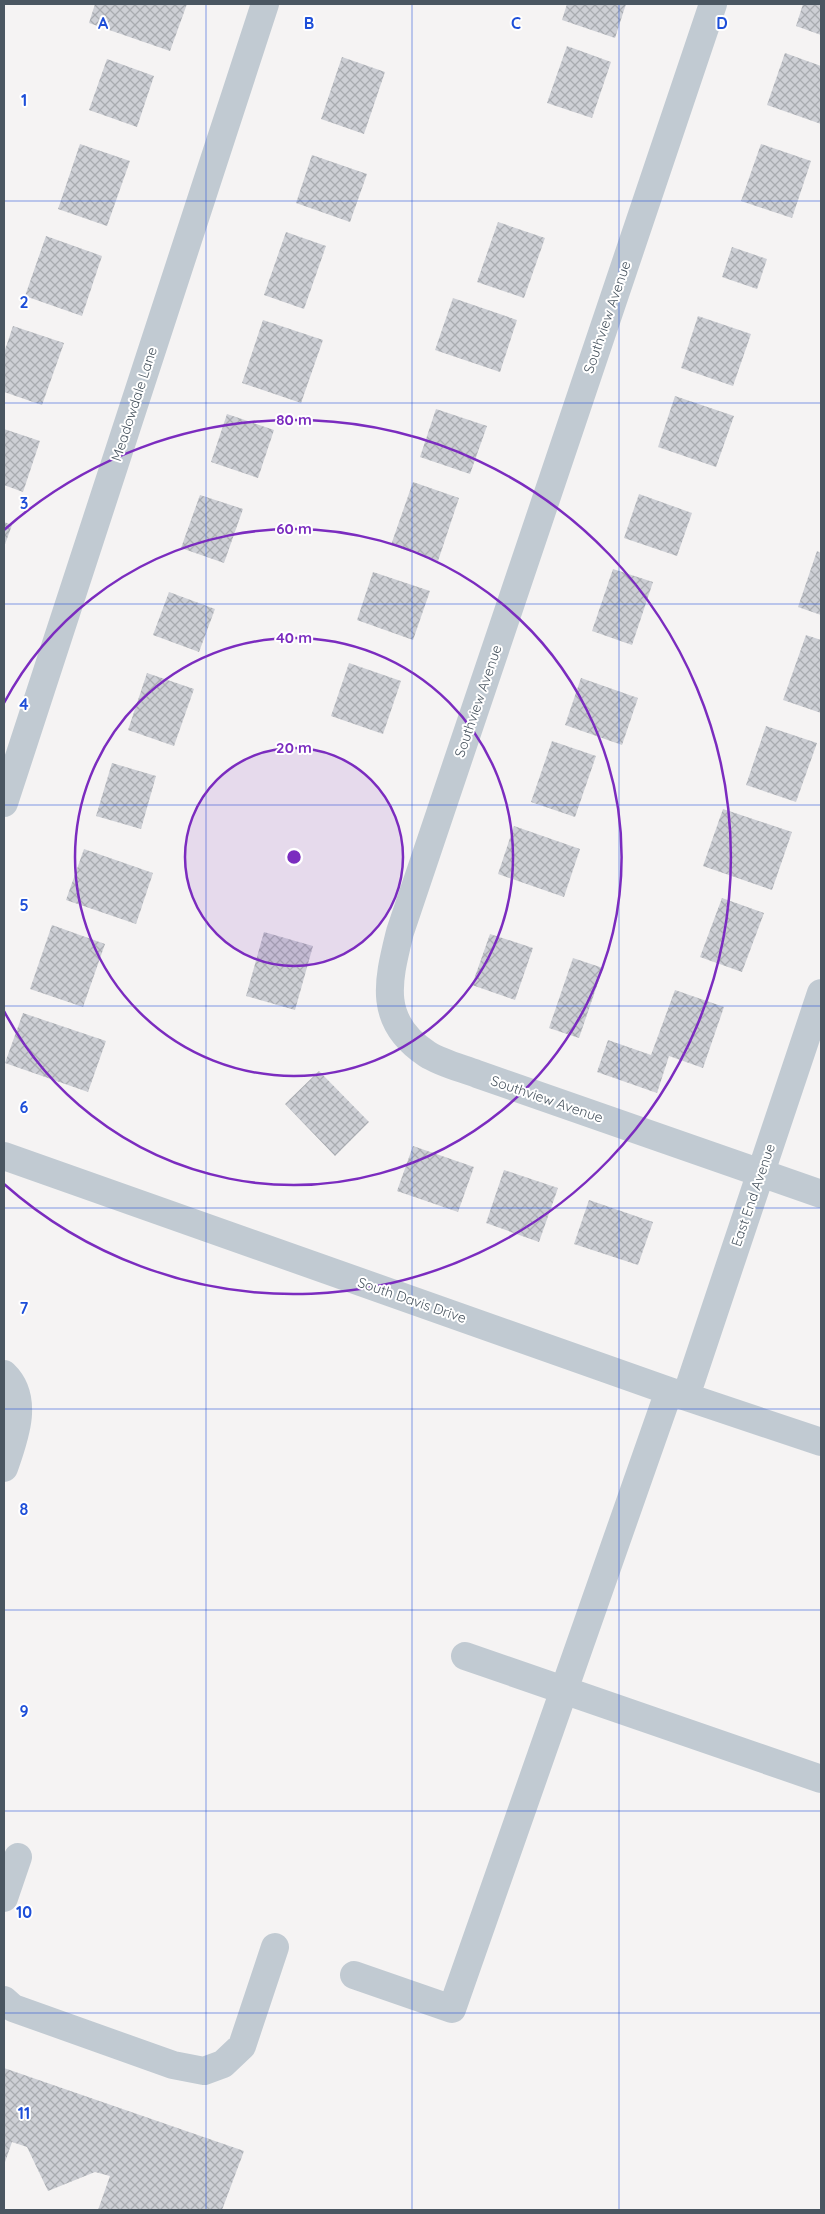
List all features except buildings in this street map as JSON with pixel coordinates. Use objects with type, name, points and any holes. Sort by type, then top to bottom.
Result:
[{"type":"street","name":"Meadowdale Lane","points":[[4,803],[264,4]]},
{"type":"street","name":"Southview Avenue","points":[[713,4],[400,932],[389,976],[390,1008],[403,1033],[427,1054],[477,1074],[821,1194]]},
{"type":"street","name":"East End Avenue","points":[[354,1975],[452,2008],[563,1689],[761,1172],[821,993]]},
{"type":"street","name":"South Davis Drive","points":[[4,1156],[677,1394],[821,1442]]},
{"type":"street","points":[[4,1374],[9,1379],[18,1402],[16,1434],[4,1468]]},
{"type":"street","points":[[465,1656],[821,1779]]},
{"type":"street","points":[[4,1898],[18,1857]]},
{"type":"street","points":[[4,2000],[13,2008],[173,2065],[204,2071],[224,2064],[242,2046],[275,1947]]}]
